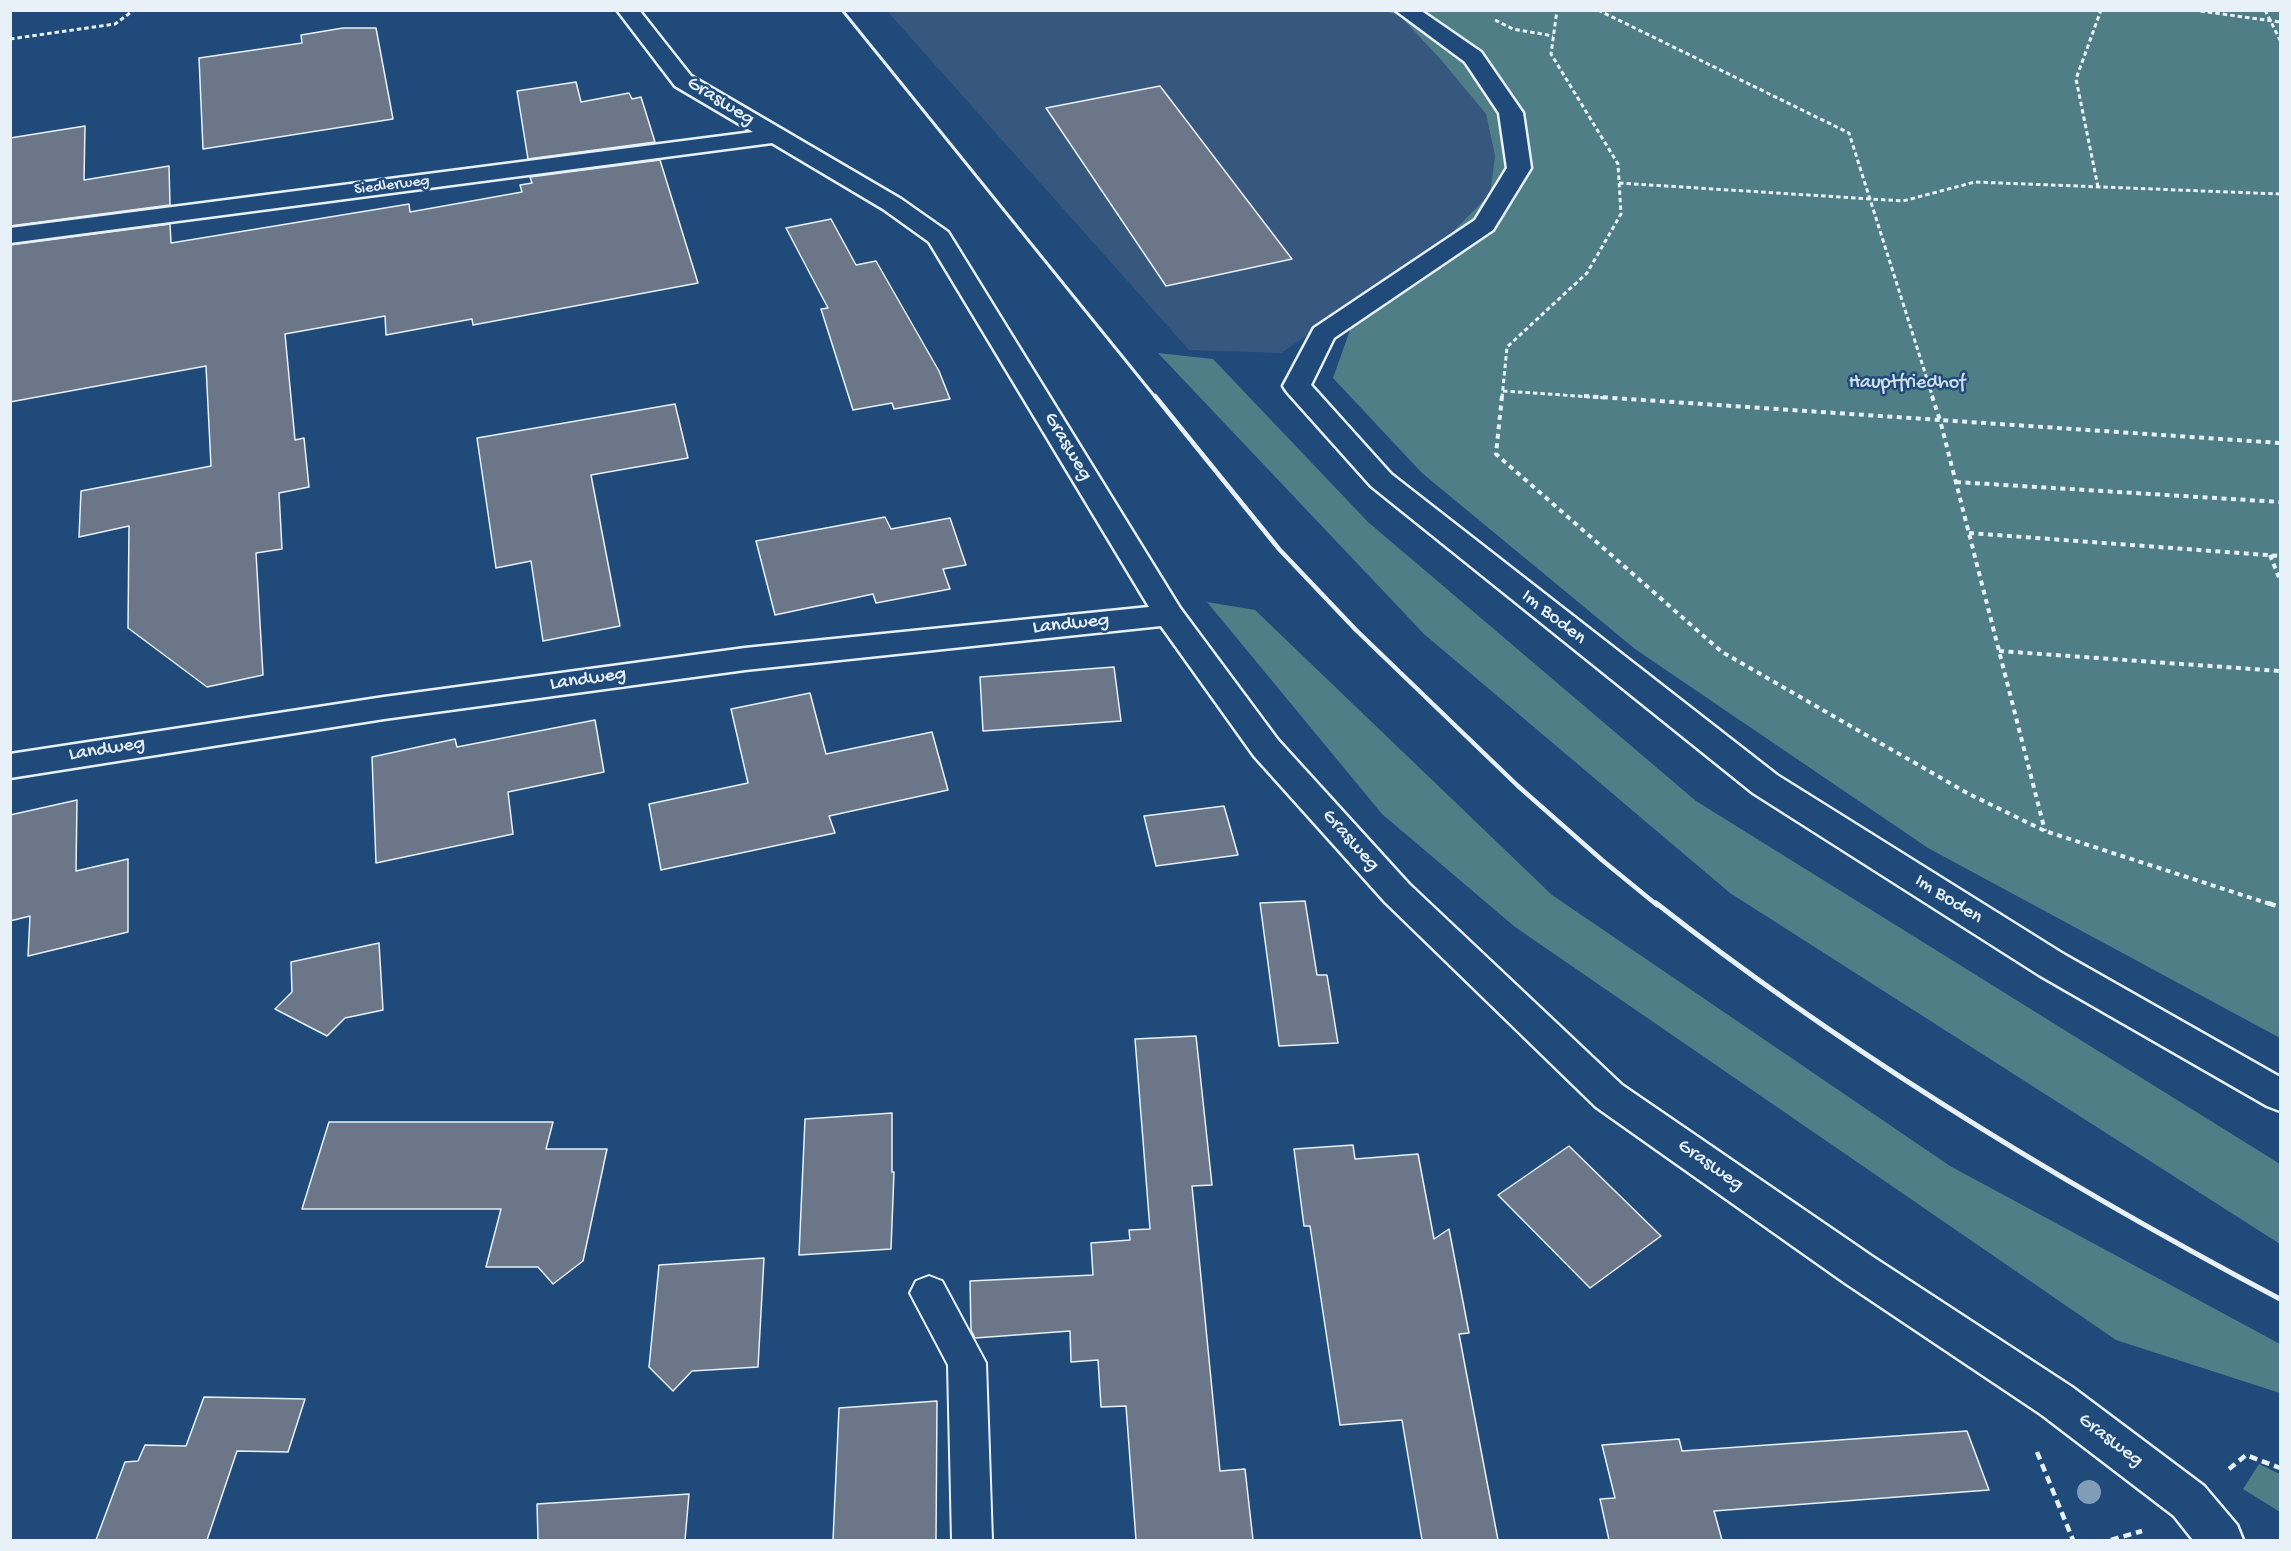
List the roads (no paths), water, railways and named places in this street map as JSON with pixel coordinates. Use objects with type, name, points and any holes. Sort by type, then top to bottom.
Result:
[{"type":"street","name":"Grasweg","points":[[627,10],[682,81],[892,204],[939,237],[1169,615],[1266,748],[1389,884],[1609,1096],[1859,1270],[2057,1401],[2189,1502],[2221,1540]]},
{"type":"street","name":"Im Boden","points":[[1405,10],[1473,57],[1511,113],[1519,168],[1484,225],[1323,334],[1297,386],[1381,480],[1765,784],[2052,964],[2280,1095]]},
{"type":"street","name":"Siedlerweg","points":[[10,236],[774,136]]},
{"type":"street","name":"Landweg","points":[[10,766],[372,710],[746,659],[1169,615]]},
{"type":"lane","points":[[929,1293],[967,1363],[972,1540]]},
{"type":"railway","points":[[842,10],[1156,398]]},
{"type":"railway","points":[[1155,396],[1279,549],[1356,630],[1518,786],[1657,905]]},
{"type":"railway","points":[[1656,903],[1805,1013],[1959,1115],[2118,1210],[2280,1299]]},
{"type":"park label","name":"Hauptfriedhof","points":[[1907,384]]}]
